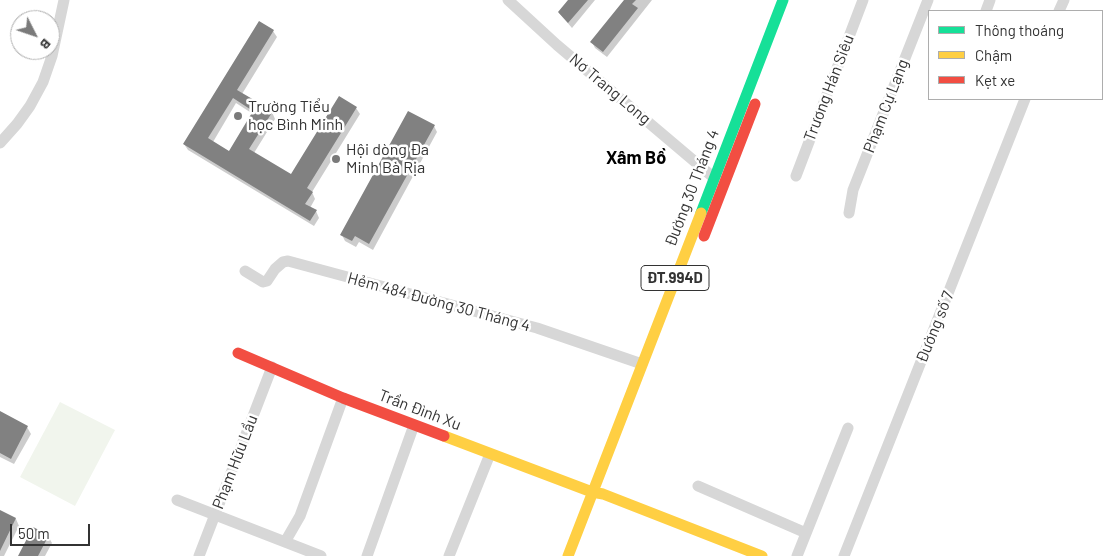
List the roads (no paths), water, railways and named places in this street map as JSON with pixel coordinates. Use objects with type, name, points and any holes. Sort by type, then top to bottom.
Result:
[{"type":"main road","name":"Đường 30 Tháng 4","points":[[580,556],[598,493],[642,364],[783,0]]},
{"type":"main road","name":"Đường 30 Tháng 4","points":[[568,556],[598,493],[718,201],[795,0]]},
{"type":"main road","points":[[713,177],[726,180]]},
{"type":"main road","points":[[706,197],[718,201]]},
{"type":"main road","name":"Trần Đình Xu","points":[[238,353],[343,398],[762,556]]},
{"type":"street","points":[[0,143],[30,106],[43,82],[52,56],[64,0]]},
{"type":"street","name":"Nơ Trang Long","points":[[508,0],[563,50],[713,177]]},
{"type":"street","name":"Trương Hán Siêu","points":[[796,176],[863,0]]},
{"type":"street","name":"Phạm Cự Lạng","points":[[849,213],[853,190],[928,0]]},
{"type":"street","name":"Đường số 7","points":[[844,556],[1025,100]]},
{"type":"street","name":"Hẻm 484 Đường 30 Tháng 4","points":[[245,271],[263,282],[267,281],[275,269],[283,262],[288,261],[538,328],[642,364]]},
{"type":"street","name":"Phạm Hữu Lầu","points":[[199,556],[272,367]]},
{"type":"street","points":[[285,542],[300,516],[343,398]]},
{"type":"street","points":[[366,556],[414,425]]},
{"type":"street","points":[[797,556],[848,428]]},
{"type":"street","points":[[449,556],[490,454]]},
{"type":"street","points":[[698,486],[806,533]]},
{"type":"street","points":[[176,500],[321,556]]},
{"type":"place","name":"Trường Tiểu học Bình Minh","points":[[238,116]]},
{"type":"place","name":"Hội dòng Đa Minh Bà Rịa","points":[[336,159]]},
{"type":"district","name":"Xâm Bồ","points":[[636,158]]}]
